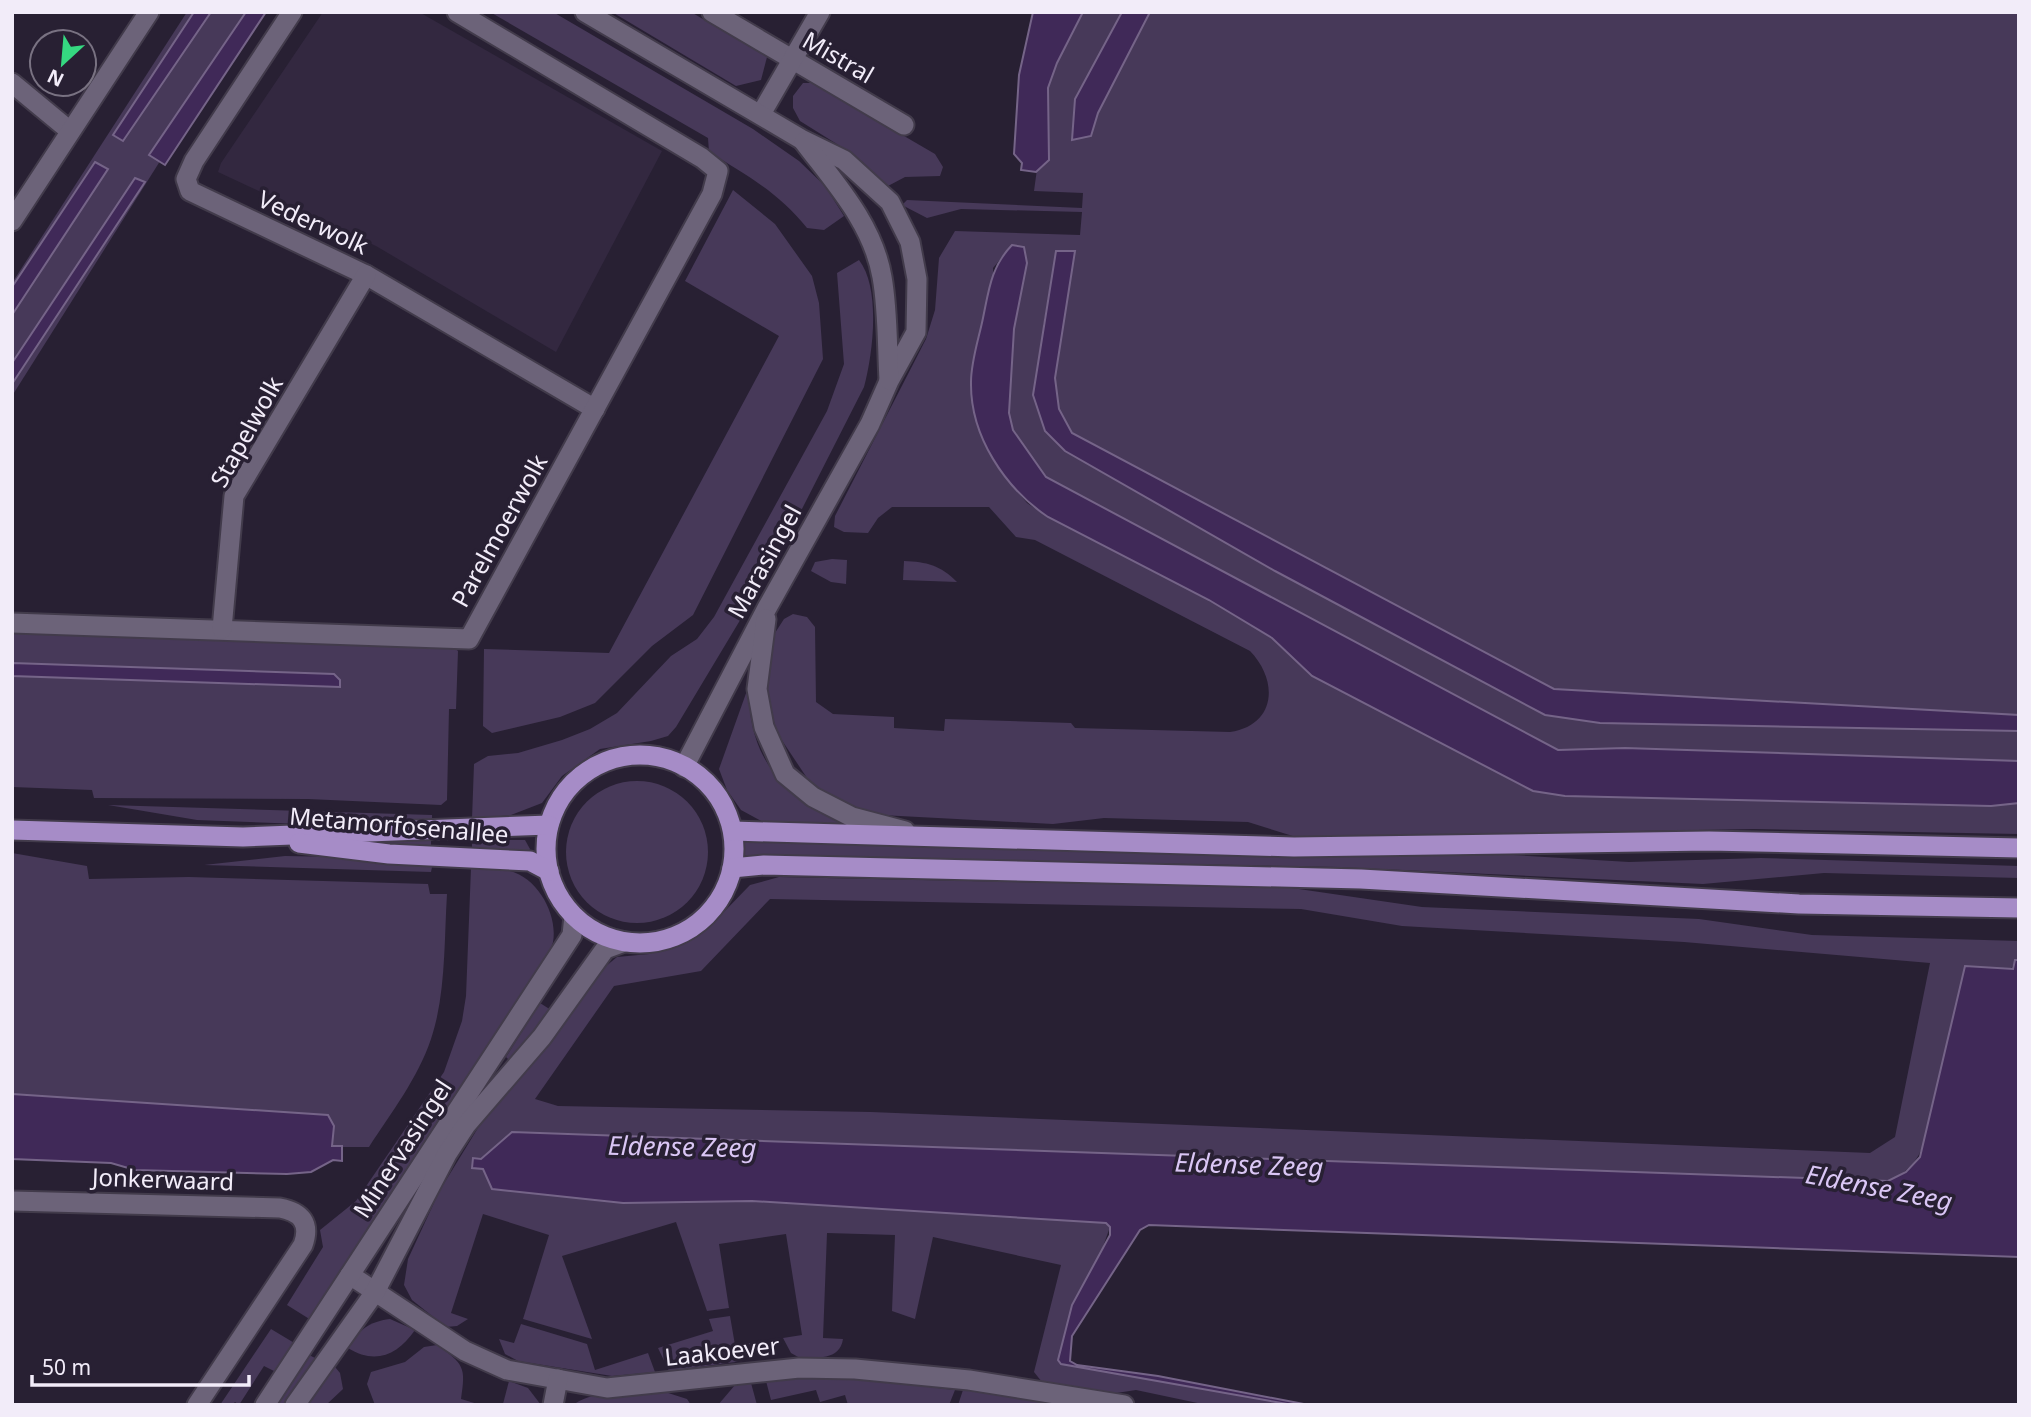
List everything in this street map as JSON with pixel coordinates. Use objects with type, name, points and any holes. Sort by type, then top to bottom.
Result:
[{"type":"main road","points":[[633,755],[657,756],[684,767],[698,775],[714,790],[726,810],[733,831],[732,869],[722,895],[704,918],[681,934],[653,942],[624,942],[597,933],[574,916],[558,895],[549,871],[546,848],[549,825],[557,803],[571,785],[589,769],[611,759],[633,755]]},
{"type":"main road","name":"Metamorfosenallee","points":[[12,830],[243,837],[549,825]]},
{"type":"main road","points":[[733,831],[1294,847],[1709,841],[2019,848]]},
{"type":"main road","name":"Metamorfosenallee","points":[[243,837],[388,854],[530,861],[549,871]]},
{"type":"main road","points":[[732,869],[764,865],[1362,879],[1799,904],[2019,908]]},
{"type":"street","points":[[12,222],[149,12]]},
{"type":"street","name":"Vederwolk","points":[[292,12],[194,161],[186,178],[190,191],[366,275],[595,409]]},
{"type":"street","name":"Parelmoerwolk","points":[[12,623],[469,639],[712,194],[718,171],[702,158],[457,12]]},
{"type":"street","name":"Marasingel","points":[[585,12],[801,139],[844,160],[874,184],[890,202],[910,242],[917,279],[916,332],[889,381],[870,424],[767,608],[684,767]]},
{"type":"street","name":"Mistral","points":[[712,12],[904,125]]},
{"type":"street","points":[[761,114],[820,12]]},
{"type":"street","points":[[12,83],[70,131]]},
{"type":"street","name":"Marasingel","points":[[801,139],[850,201],[874,253],[882,275],[889,381]]},
{"type":"street","name":"Stapelwolk","points":[[222,629],[234,496],[366,275]]},
{"type":"street","points":[[767,608],[757,689],[764,727],[785,774],[813,797],[852,817],[922,835]]},
{"type":"street","name":"Minervasingel","points":[[265,1405],[572,935],[574,916]]},
{"type":"street","name":"Minervasingel","points":[[295,1405],[375,1292],[447,1154],[466,1125],[542,1037],[605,949],[624,942]]},
{"type":"street","name":"Jonkerwaard","points":[[12,1201],[280,1208],[296,1211],[305,1225],[303,1245],[197,1405]]},
{"type":"street","name":"Laakoever","points":[[350,1275],[474,1355],[507,1370],[607,1388],[799,1368],[855,1369],[968,1380],[1124,1405]]},
{"type":"street","points":[[553,1405],[558,1379]]},
{"type":"shaded area","points":[[187,12],[254,12],[12,396],[12,283]]},
{"type":"shaded area","points":[[323,12],[419,12],[662,151],[556,352],[376,246],[218,172],[221,163]]},
{"type":"shaded area","points":[[490,12],[553,12],[753,129],[799,161],[825,186],[844,216],[824,230],[807,228],[774,194],[709,152],[708,138]]},
{"type":"shaded area","points":[[612,12],[691,12],[767,57],[761,80],[736,86]]},
{"type":"shaded area","points":[[1083,12],[1122,12],[1075,99],[1073,139],[1090,136],[1098,113],[1150,12],[2019,12],[2019,715],[1554,689],[1071,433],[1059,409],[1055,378],[1074,251],[1056,251],[1043,328],[1065,451],[1275,571],[1545,715],[1600,723],[2019,731],[2019,761],[1625,748],[1559,750],[1529,737],[1046,477],[1013,430],[1009,413],[1014,329],[1027,263],[1024,247],[1012,245],[993,268],[1001,472],[1027,503],[1048,517],[1209,600],[1273,638],[1312,676],[1533,791],[1565,796],[1991,806],[2019,803],[2019,834],[1754,829],[1296,837],[1248,822],[1104,818],[1053,824],[862,814],[828,796],[809,781],[777,733],[766,690],[773,636],[784,619],[793,614],[807,617],[815,627],[816,702],[833,714],[894,717],[894,728],[944,731],[945,719],[1071,723],[1075,728],[1230,732],[1257,721],[1268,700],[1266,675],[1250,651],[1035,540],[1016,537],[989,507],[892,507],[878,518],[868,533],[844,532],[834,527],[835,516],[926,339],[935,310],[939,258],[955,231],[1080,235],[1082,212],[961,209],[927,218],[902,205],[907,200],[1082,208],[1083,193],[1034,191],[1037,169],[1049,134],[1048,89],[1057,63]]},
{"type":"shaded area","points":[[803,83],[813,83],[935,154],[943,167],[940,176],[905,177],[888,186],[856,156],[800,121],[793,108],[793,96]]},
{"type":"shaded area","points":[[733,190],[775,224],[812,276],[819,303],[823,359],[693,615],[652,646],[595,703],[560,717],[492,733],[483,726],[484,649],[609,653],[779,336],[685,281]]},
{"type":"shaded area","points":[[859,260],[866,272],[873,304],[872,340],[864,387],[775,562],[676,727],[668,736],[651,741],[600,749],[562,776],[542,803],[511,815],[472,819],[474,764],[488,756],[518,753],[562,740],[590,729],[617,713],[671,656],[697,639],[714,617],[827,411],[844,364],[837,273]]},
{"type":"shaded area","points":[[847,560],[846,584],[831,582],[811,571],[815,562]]},
{"type":"shaded area","points":[[904,561],[933,566],[957,582],[903,580]]},
{"type":"shaded area","points":[[12,633],[453,647],[458,651],[456,709],[449,709],[447,800],[441,805],[308,799],[94,798],[92,790],[12,787]]},
{"type":"shaded area","points":[[749,685],[750,712],[755,736],[763,756],[775,774],[809,804],[854,827],[765,823],[741,810],[727,790],[719,769]]},
{"type":"shaded area","points":[[637,781],[664,786],[687,802],[703,825],[708,852],[703,879],[687,902],[664,918],[637,923],[610,918],[587,902],[571,879],[566,852],[571,825],[587,802],[610,786]]},
{"type":"shaded area","points":[[108,805],[432,815],[432,820],[329,825],[197,820]]},
{"type":"shaded area","points":[[431,838],[431,849],[383,844],[384,840]]},
{"type":"shaded area","points":[[472,840],[525,840],[530,849],[528,852],[472,851]]},
{"type":"shaded area","points":[[743,841],[1480,853],[1629,862],[1761,858],[2019,866],[2019,878],[1824,873],[1703,884],[1337,867],[744,855]]},
{"type":"shaded area","points":[[12,853],[87,866],[89,879],[189,877],[428,884],[430,894],[447,894],[442,986],[431,1039],[411,1081],[369,1147],[332,1147],[334,1126],[328,1115],[12,1094]]},
{"type":"shaded area","points":[[285,856],[343,857],[432,867],[431,872],[204,865]]},
{"type":"shaded area","points":[[471,868],[510,871],[529,881],[537,889],[549,910],[554,931],[553,942],[546,957],[548,960],[311,1320],[287,1305],[323,1247],[320,1230],[356,1201],[444,1072],[462,1021],[466,996]]},
{"type":"shaded area","points":[[779,877],[1292,888],[1422,907],[1699,919],[1812,935],[2019,941],[2019,960],[2015,961],[1917,1158],[1908,1169],[1888,1182],[512,1132],[481,1159],[474,1158],[483,1169],[492,1189],[623,1203],[752,1201],[1106,1223],[1110,1227],[1061,1364],[1293,1405],[1207,1405],[1136,1390],[1110,1394],[1042,1382],[1034,1372],[1061,1265],[933,1237],[915,1319],[892,1311],[895,1235],[827,1233],[823,1338],[843,1339],[841,1346],[832,1354],[800,1358],[791,1353],[783,1338],[802,1335],[786,1234],[719,1244],[729,1308],[707,1311],[676,1222],[562,1256],[592,1339],[523,1319],[549,1235],[483,1214],[451,1313],[468,1319],[457,1326],[446,1327],[412,1300],[404,1285],[408,1259],[440,1190],[481,1123],[552,1042],[594,976],[617,957],[649,954],[689,941],[719,917],[750,885]],"holes":[[[770,899],[1301,909],[1402,926],[1684,942],[1930,963],[1895,1137],[1870,1153],[871,1112],[558,1106],[535,1099],[614,986],[701,971]]]},
{"type":"shaded area","points":[[540,1003],[551,1010],[509,1060],[506,1057]]},
{"type":"shaded area","points":[[730,1316],[735,1345],[757,1342],[743,1361],[669,1371],[658,1348],[713,1331],[709,1319]]},
{"type":"shaded area","points":[[390,1319],[415,1330],[401,1346],[385,1355],[377,1356],[367,1356],[348,1348],[365,1328]]},
{"type":"shaded area","points":[[521,1324],[587,1344],[595,1370],[648,1353],[655,1372],[612,1376],[518,1361],[505,1354],[499,1339],[514,1343]]},
{"type":"shaded area","points":[[271,1329],[296,1344],[276,1372],[264,1366],[239,1405],[235,1402],[232,1405],[220,1405]]},
{"type":"shaded area","points":[[437,1345],[461,1367],[461,1399],[481,1405],[375,1405],[367,1384],[371,1372],[405,1362],[424,1347]]},
{"type":"shaded area","points":[[307,1354],[319,1360],[284,1405],[274,1405]]},
{"type":"shaded area","points":[[335,1367],[340,1373],[343,1389],[326,1405],[305,1405]]},
{"type":"shaded area","points":[[802,1377],[860,1379],[955,1390],[949,1405],[848,1405],[845,1395],[820,1402],[816,1390],[771,1400],[766,1381]]},
{"type":"shaded area","points":[[509,1381],[528,1388],[541,1405],[503,1404]]},
{"type":"shaded area","points":[[751,1383],[757,1405],[718,1405],[735,1385]]},
{"type":"shaded area","points":[[963,1390],[1084,1405],[958,1405]]},
{"type":"shaded area","points":[[665,1392],[687,1399],[691,1405],[573,1405],[605,1394]]},
{"type":"water","points":[[194,12],[211,12],[123,141],[113,135]]},
{"type":"water","points":[[246,12],[266,12],[165,165],[149,155]]},
{"type":"water","points":[[1033,12],[1083,12],[1057,63],[1048,88],[1049,160],[1036,172],[1021,170],[1022,163],[1014,154],[1019,75]]},
{"type":"water","points":[[1122,12],[1150,12],[1098,113],[1091,136],[1072,140],[1075,99]]},
{"type":"water","points":[[95,162],[108,169],[12,315],[12,287]]},
{"type":"water","points":[[135,178],[145,182],[12,384],[12,363]]},
{"type":"water","points":[[1012,245],[1024,247],[1027,263],[1014,329],[1009,413],[1013,430],[1046,477],[1558,750],[1625,748],[2019,761],[2019,803],[1991,806],[1565,796],[1533,791],[1312,676],[1272,638],[1209,600],[1048,517],[1032,505],[1004,476],[984,441],[977,422],[972,402],[971,374],[992,279],[999,262]]},
{"type":"water","points":[[1056,251],[1075,251],[1055,378],[1059,409],[1072,433],[1554,689],[2019,715],[2019,731],[1600,723],[1545,715],[1275,571],[1065,451],[1045,431],[1033,395]]},
{"type":"water","points":[[12,663],[334,674],[340,680],[340,687],[12,676]]},
{"type":"water","name":"Eldense Zeeg","points":[[2015,960],[2019,960],[2019,1257],[1149,1225],[1140,1230],[1072,1336],[1070,1361],[1077,1365],[1158,1376],[1309,1405],[1293,1405],[1061,1364],[1058,1360],[1072,1305],[1110,1235],[1110,1227],[1106,1223],[752,1201],[623,1203],[492,1189],[483,1169],[472,1168],[473,1158],[481,1159],[512,1132],[1888,1181],[1906,1172],[1920,1157],[1965,966],[2013,969]]},
{"type":"water","points":[[12,1094],[328,1115],[334,1126],[332,1146],[342,1146],[342,1161],[333,1160],[311,1172],[287,1174],[135,1170],[111,1163],[12,1159]]}]
